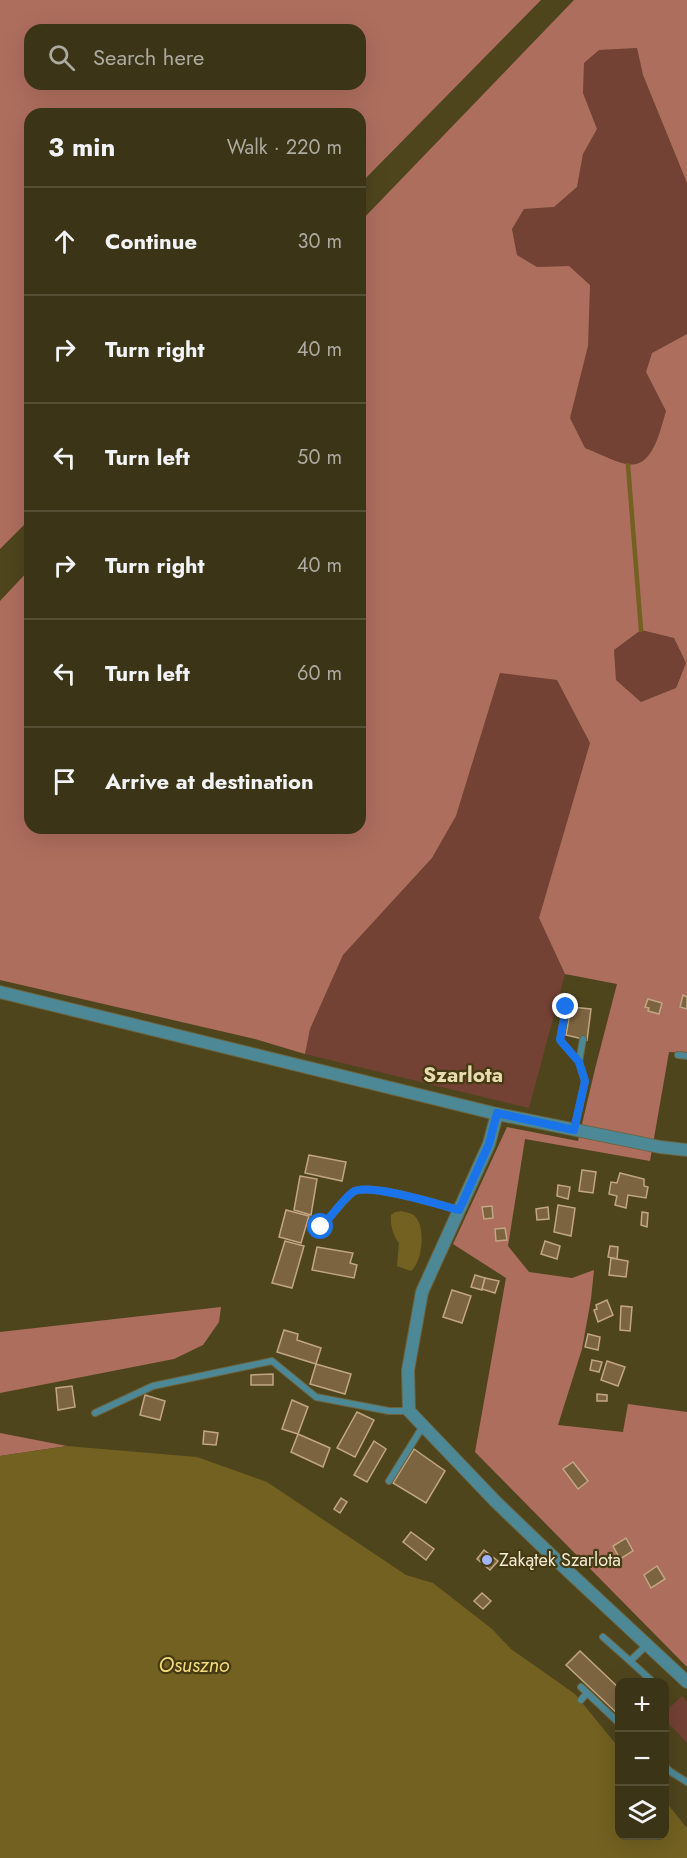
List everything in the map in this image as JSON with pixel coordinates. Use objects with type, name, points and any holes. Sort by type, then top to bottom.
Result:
[{"type":"street","points":[[0,992],[497,1113],[660,1147],[687,1150]]},
{"type":"street","points":[[497,1113],[489,1144],[422,1292],[408,1370],[409,1411],[496,1502],[687,1682]]},
{"type":"lane","points":[[566,1007],[560,1040],[579,1062],[585,1081],[574,1130]]},
{"type":"lane","points":[[579,1062],[583,1039]]},
{"type":"lane","points":[[678,1055],[687,1056]]},
{"type":"lane","points":[[321,1227],[354,1192],[363,1190],[387,1192],[459,1210]]},
{"type":"lane","points":[[95,1413],[153,1386],[272,1361],[316,1397],[389,1411],[409,1411]]},
{"type":"lane","points":[[389,1481],[423,1426]]},
{"type":"lane","points":[[603,1637],[648,1678]]},
{"type":"lane","points":[[630,1661],[647,1645]]},
{"type":"lane","points":[[581,1687],[615,1719]]},
{"type":"lane","points":[[580,1700],[587,1693]]},
{"type":"lane","points":[[669,1769],[687,1782]]},
{"type":"shaded area","points":[[0,0],[541,0],[366,178],[366,108],[24,108],[24,525],[0,549]]},
{"type":"shaded area","points":[[574,0],[687,0],[687,183],[643,75],[637,48],[599,50],[584,63],[583,93],[597,129],[583,154],[577,187],[554,207],[524,209],[512,229],[517,255],[537,267],[569,266],[590,285],[588,346],[570,418],[585,448],[626,464],[643,461],[649,455],[658,438],[666,411],[646,372],[652,353],[687,334],[687,1053],[669,1052],[650,1161],[525,1139],[508,1246],[529,1272],[572,1278],[594,1270],[582,1349],[558,1425],[623,1432],[628,1404],[687,1412],[687,1667],[475,1452],[506,1278],[453,1244],[507,1127],[578,1141],[617,984],[565,974],[539,918],[590,743],[557,680],[500,673],[456,816],[432,858],[343,955],[310,1029],[305,1054],[255,1039],[0,980],[0,601],[24,575],[24,834],[366,834],[366,216]],"holes":[[[641,630],[674,638],[686,663],[676,688],[641,702],[616,680],[614,650]]]},
{"type":"shaded area","points":[[637,48],[643,75],[687,183],[687,334],[652,353],[646,372],[666,411],[659,436],[651,453],[638,463],[629,465],[585,448],[570,418],[588,346],[569,266],[537,267],[517,255],[512,229],[524,209],[554,207],[577,187],[583,154],[597,129],[583,93],[584,63],[598,50]]},
{"type":"shaded area","points":[[641,630],[674,638],[686,663],[675,689],[641,702],[616,680],[614,650]]},
{"type":"shaded area","points":[[500,673],[557,680],[590,743],[539,918],[565,974],[529,1108],[305,1054],[310,1029],[343,955],[432,858],[456,816]]},
{"type":"shaded area","points":[[221,1307],[219,1322],[203,1345],[174,1359],[0,1393],[0,1332]]},
{"type":"shaded area","points":[[0,1433],[67,1446],[0,1456]]},
{"type":"shaded area","points":[[682,1696],[687,1702],[687,1743],[669,1723],[669,1708]]},
{"type":"water","points":[[402,1211],[412,1214],[420,1225],[421,1251],[411,1271],[397,1266],[399,1243],[392,1230],[391,1215]]},
{"type":"water","name":"Osuszno","points":[[67,1446],[197,1457],[267,1482],[406,1575],[433,1583],[492,1629],[511,1649],[575,1694],[615,1743],[615,1840],[669,1840],[669,1806],[687,1828],[687,1858],[0,1858],[0,1456]]},
{"type":"building","points":[[683,995],[687,997],[687,1009],[680,1007]]},
{"type":"building","points":[[648,999],[662,1003],[659,1014],[648,1011],[649,1008],[645,1007]]},
{"type":"building","points":[[571,1007],[591,1009],[587,1040],[566,1035]]},
{"type":"building","points":[[309,1155],[346,1162],[342,1181],[305,1173]]},
{"type":"building","points":[[582,1170],[596,1172],[593,1193],[579,1191]]},
{"type":"building","points":[[620,1173],[644,1179],[644,1186],[648,1187],[646,1198],[628,1195],[626,1208],[615,1205],[617,1196],[609,1194],[611,1182],[617,1183]]},
{"type":"building","points":[[300,1176],[317,1179],[311,1215],[294,1210]]},
{"type":"building","points":[[558,1185],[570,1187],[568,1199],[557,1196]]},
{"type":"building","points":[[558,1205],[575,1208],[571,1236],[554,1232]]},
{"type":"building","points":[[492,1206],[493,1218],[484,1219],[482,1207]]},
{"type":"building","points":[[548,1207],[549,1219],[537,1220],[536,1209]]},
{"type":"building","points":[[286,1210],[309,1216],[301,1243],[279,1237]]},
{"type":"building","points":[[642,1212],[648,1213],[647,1227],[641,1225]]},
{"type":"building","points":[[505,1228],[507,1240],[496,1241],[495,1229]]},
{"type":"building","points":[[285,1241],[304,1246],[292,1288],[272,1283]]},
{"type":"building","points":[[545,1241],[560,1246],[557,1259],[541,1254]]},
{"type":"building","points":[[610,1246],[618,1247],[617,1259],[608,1257]]},
{"type":"building","points":[[317,1247],[353,1253],[350,1263],[357,1265],[354,1278],[312,1270]]},
{"type":"building","points":[[611,1258],[628,1261],[626,1277],[609,1275]]},
{"type":"building","points":[[475,1275],[485,1278],[482,1290],[471,1287]]},
{"type":"building","points":[[485,1278],[499,1281],[495,1293],[482,1289]]},
{"type":"building","points":[[452,1290],[471,1296],[462,1323],[443,1317]]},
{"type":"building","points":[[607,1300],[613,1315],[598,1322],[594,1310],[597,1309],[596,1305]]},
{"type":"building","points":[[621,1306],[632,1307],[630,1331],[620,1330]]},
{"type":"building","points":[[284,1330],[298,1334],[297,1340],[321,1348],[316,1364],[277,1352]]},
{"type":"building","points":[[588,1334],[600,1337],[598,1350],[585,1347]]},
{"type":"building","points":[[592,1360],[602,1362],[599,1372],[590,1370]]},
{"type":"building","points":[[607,1361],[625,1367],[618,1386],[601,1380]]},
{"type":"building","points":[[316,1364],[351,1374],[345,1394],[310,1384]]},
{"type":"building","points":[[273,1374],[273,1385],[251,1385],[251,1375]]},
{"type":"building","points":[[72,1386],[75,1407],[58,1410],[56,1388]]},
{"type":"building","points":[[597,1394],[607,1395],[607,1401],[597,1401]]},
{"type":"building","points":[[145,1395],[165,1401],[160,1420],[140,1415]]},
{"type":"building","points":[[292,1400],[308,1407],[298,1434],[282,1429]]},
{"type":"building","points":[[357,1412],[374,1420],[355,1457],[337,1448]]},
{"type":"building","points":[[204,1431],[218,1433],[216,1445],[203,1444]]},
{"type":"building","points":[[298,1434],[330,1448],[323,1467],[291,1452]]},
{"type":"building","points":[[374,1441],[386,1449],[367,1482],[354,1475]]},
{"type":"building","points":[[414,1449],[445,1471],[426,1503],[393,1483]]},
{"type":"building","points":[[573,1462],[588,1481],[578,1489],[563,1469]]},
{"type":"building","points":[[341,1498],[347,1502],[340,1513],[334,1509]]},
{"type":"building","points":[[411,1532],[434,1549],[426,1560],[403,1542]]},
{"type":"building","points":[[626,1538],[633,1551],[620,1559],[613,1546]]},
{"type":"building","name":"Zakątek Szarlota","points":[[484,1550],[498,1561],[490,1570],[477,1559]]},
{"type":"building","points":[[657,1566],[665,1579],[651,1588],[644,1575]]},
{"type":"building","points":[[482,1593],[491,1601],[483,1609],[474,1601]]},
{"type":"building","points":[[580,1651],[615,1684],[615,1711],[566,1665]]},
{"type":"waterway","points":[[628,465],[641,630]]},
{"type":"place","name":"Zakątek Szarlota","points":[[487,1560]]},
{"type":"district","name":"Szarlota","points":[[463,1075]]},
{"type":"route","points":[[321,1227],[354,1192],[363,1190],[387,1192],[459,1210],[489,1144],[497,1113],[574,1130],[585,1081],[579,1062],[560,1040],[566,1007]]}]
